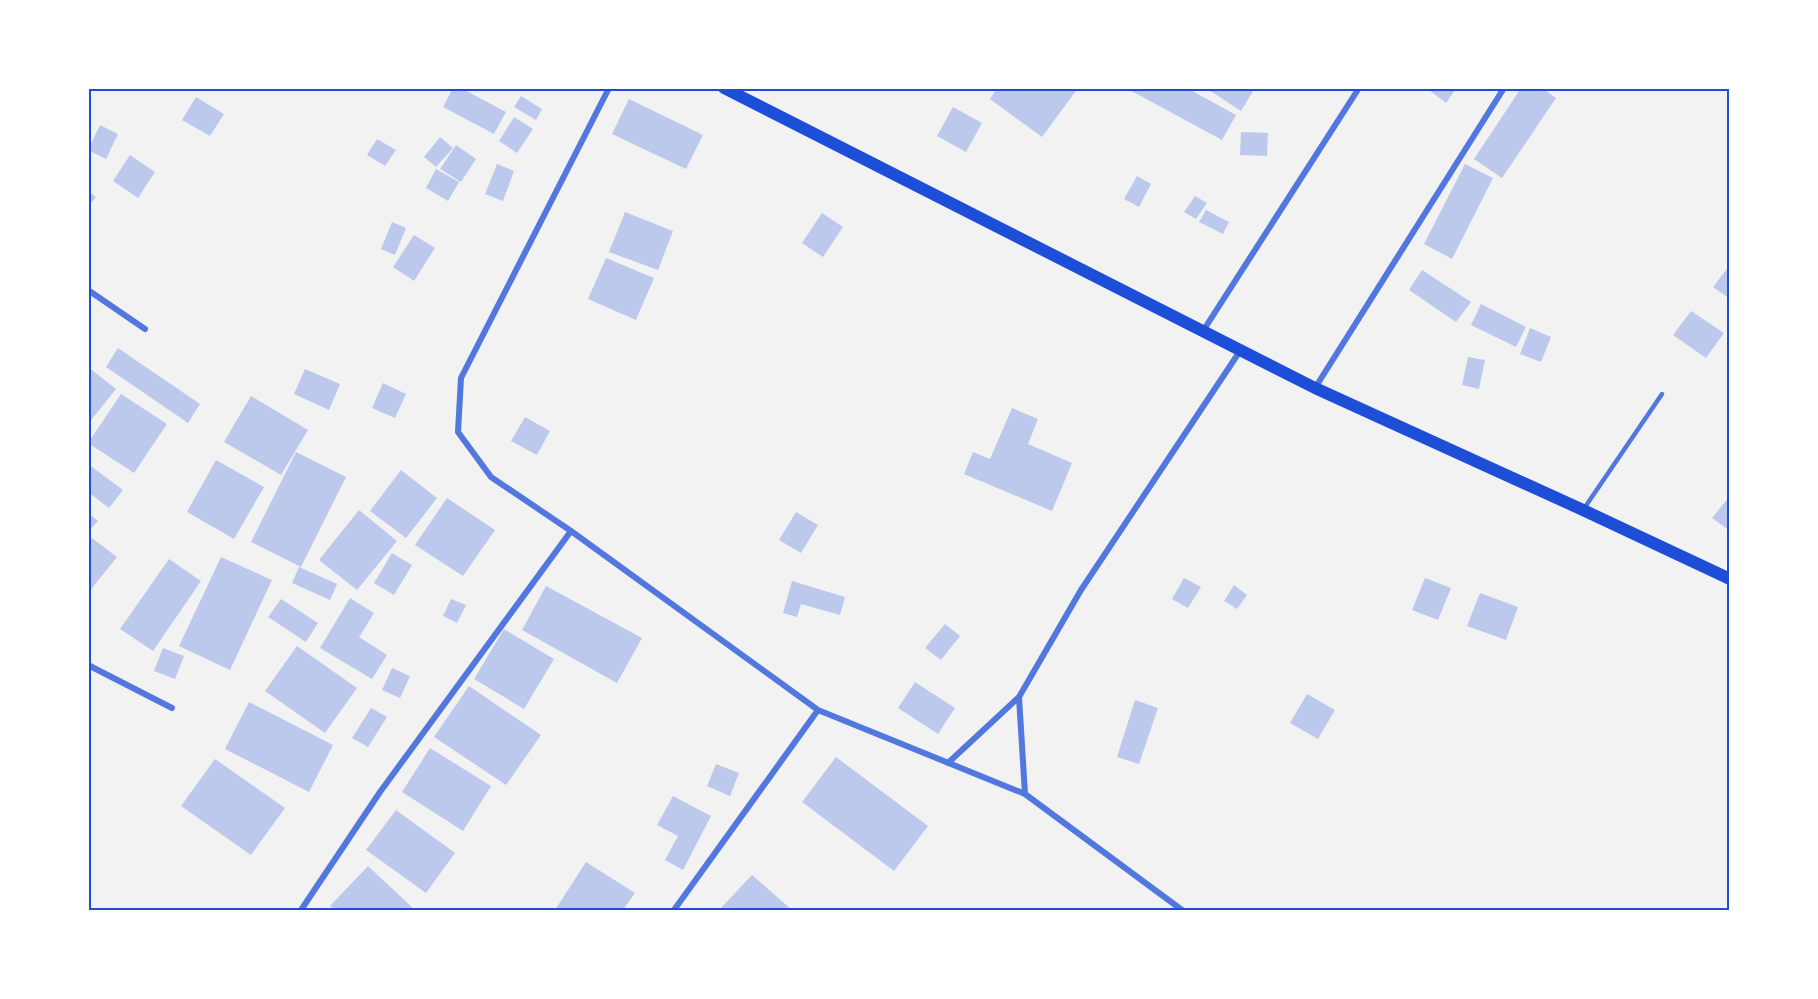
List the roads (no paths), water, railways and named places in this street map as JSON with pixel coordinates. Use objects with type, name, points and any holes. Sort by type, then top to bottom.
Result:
[{"type":"main road","points":[[724,88],[1315,388],[1730,579]]},
{"type":"street","points":[[609,88],[461,378],[458,432],[491,477],[571,531],[818,710],[1025,794],[1182,910]]},
{"type":"street","points":[[1203,332],[1359,88]]},
{"type":"street","points":[[1315,388],[1504,88]]},
{"type":"street","points":[[88,290],[145,329]]},
{"type":"street","points":[[948,763],[1018,697],[1081,590],[1240,351]]},
{"type":"street","points":[[301,910],[381,792],[571,531]]},
{"type":"street","points":[[88,665],[172,708]]},
{"type":"street","points":[[1018,697],[1025,794]]},
{"type":"street","points":[[674,910],[818,710]]},
{"type":"lane","points":[[1583,510],[1662,394]]}]
